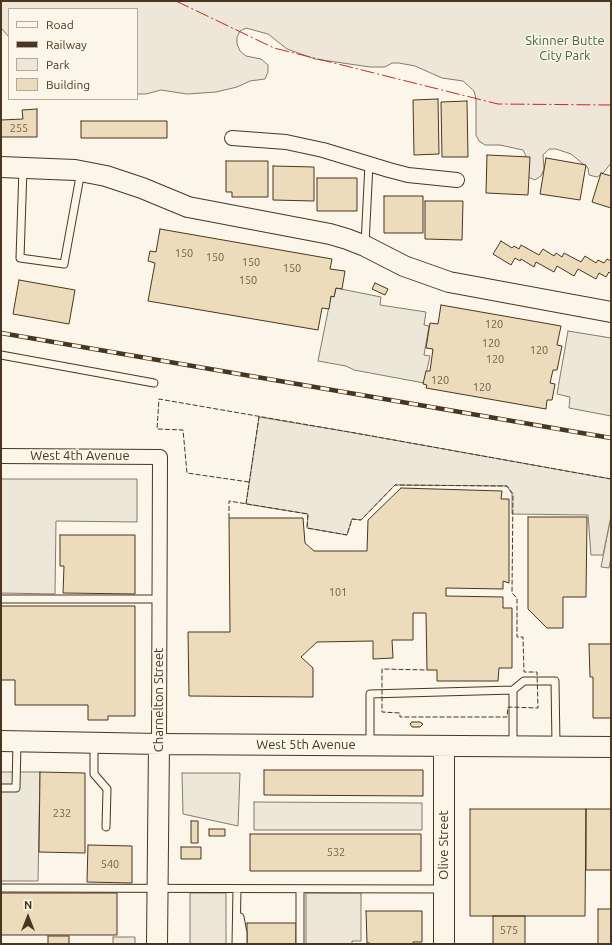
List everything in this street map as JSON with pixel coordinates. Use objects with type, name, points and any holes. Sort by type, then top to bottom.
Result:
[{"type":"street","points":[[232,138],[286,142],[323,150],[408,174],[458,180]]},
{"type":"street","points":[[1,167],[81,171],[106,176],[142,188],[188,207],[330,234],[365,246],[404,266],[449,282],[611,312]]},
{"type":"street","name":"West 4th Avenue","points":[[1,456],[160,457]]},
{"type":"street","name":"Charnelton Street","points":[[157,944],[160,457]]},
{"type":"street","name":"West 5th Avenue","points":[[9,741],[159,744],[611,747]]},
{"type":"street","name":"Olive Street","points":[[444,746],[444,944]]},
{"type":"lane","points":[[365,246],[369,164]]},
{"type":"lane","points":[[23,167],[20,258],[64,264],[81,171]]},
{"type":"lane","points":[[1,355],[154,383]]},
{"type":"lane","points":[[1,599],[159,599]]},
{"type":"lane","points":[[370,745],[370,694],[513,690],[524,681],[555,681],[556,747]]},
{"type":"lane","points":[[513,690],[513,746]]},
{"type":"lane","points":[[1,788],[16,788],[9,741]]},
{"type":"lane","points":[[94,743],[94,774],[107,789],[106,827]]},
{"type":"lane","points":[[1,888],[444,889]]},
{"type":"lane","points":[[236,944],[237,889]]},
{"type":"lane","points":[[300,889],[300,944]]},
{"type":"lane","points":[[237,903],[243,933],[243,944]]},
{"type":"green space","name":"Skinner Butte City Park","points":[[1,1],[611,1],[611,163],[604,172],[597,177],[589,175],[588,168],[571,154],[556,149],[549,149],[543,155],[544,169],[541,176],[535,180],[528,177],[526,170],[526,156],[523,150],[500,145],[485,145],[479,141],[476,135],[476,99],[474,91],[463,81],[442,78],[415,66],[399,63],[392,63],[385,67],[370,67],[315,59],[287,49],[268,34],[246,28],[240,31],[237,37],[237,44],[240,51],[246,56],[261,59],[268,65],[268,72],[265,79],[250,81],[237,87],[216,92],[187,94],[161,90],[146,94],[138,94],[138,8],[8,8],[8,36],[1,28]]},
{"type":"green space","points":[[611,516],[611,558],[609,568],[601,567]]},
{"type":"shaded area","points":[[336,288],[381,297],[380,305],[426,312],[424,325],[429,326],[424,355],[430,356],[424,383],[354,370],[346,366],[318,361],[331,296],[334,297]]},
{"type":"shaded area","points":[[568,331],[611,338],[611,416],[569,408],[570,397],[557,394]]},
{"type":"shaded area","points":[[259,417],[611,479],[611,516],[603,555],[591,555],[588,515],[512,514],[512,494],[507,486],[395,485],[361,520],[352,519],[347,535],[307,528],[308,514],[246,504]]},
{"type":"shaded area","points":[[1,479],[137,479],[137,522],[56,521],[55,594],[1,593]]},
{"type":"shaded area","points":[[1,772],[40,772],[38,881],[1,881]]},
{"type":"shaded area","points":[[182,773],[240,773],[238,826],[183,814]]},
{"type":"shaded area","points":[[254,802],[422,803],[422,830],[254,830]]},
{"type":"shaded area","points":[[190,893],[226,893],[226,944],[190,944]]},
{"type":"shaded area","points":[[306,893],[361,893],[361,941],[352,941],[352,944],[306,944]]},
{"type":"shaded area","points":[[113,937],[135,937],[135,944],[113,944]]},
{"type":"building","points":[[438,99],[439,154],[414,155],[413,100]]},
{"type":"building","points":[[467,101],[468,157],[442,157],[441,102]]},
{"type":"building","points":[[37,109],[37,137],[1,137],[1,120],[23,119],[22,110]]},
{"type":"building","points":[[81,121],[167,121],[167,138],[81,138]]},
{"type":"building","points":[[487,155],[530,157],[528,195],[486,193]]},
{"type":"building","points":[[546,158],[586,165],[580,200],[540,194]]},
{"type":"building","points":[[226,161],[268,161],[268,197],[232,197],[232,192],[226,192]]},
{"type":"building","points":[[273,166],[314,167],[314,201],[273,200]]},
{"type":"building","points":[[601,173],[611,176],[611,208],[592,202]]},
{"type":"building","points":[[317,178],[357,178],[357,211],[317,211]]},
{"type":"building","points":[[384,196],[423,196],[423,233],[384,233]]},
{"type":"building","points":[[425,201],[463,201],[462,240],[425,239]]},
{"type":"building","points":[[160,229],[332,259],[330,269],[345,271],[342,289],[336,288],[334,297],[331,296],[329,309],[322,308],[318,330],[148,301],[155,263],[148,261],[150,251],[156,252]]},
{"type":"building","points":[[501,241],[512,248],[514,246],[519,249],[521,245],[539,255],[543,249],[554,256],[556,253],[562,257],[564,253],[581,262],[585,256],[596,263],[598,260],[604,263],[607,259],[611,261],[611,274],[609,272],[606,277],[599,273],[596,279],[578,269],[574,276],[557,266],[554,272],[536,262],[534,267],[521,259],[520,261],[515,258],[511,265],[493,254]]},
{"type":"building","points":[[19,280],[75,290],[69,324],[13,314]]},
{"type":"building","points":[[375,283],[388,289],[385,295],[372,289]]},
{"type":"building","points":[[441,305],[561,326],[557,345],[562,346],[557,370],[553,370],[550,383],[555,384],[552,400],[547,400],[546,409],[426,388],[427,385],[423,384],[426,371],[430,371],[433,349],[426,348],[430,323],[438,324]]},
{"type":"building","points":[[401,488],[502,491],[501,499],[509,499],[509,583],[503,581],[503,589],[446,588],[446,596],[503,597],[503,608],[512,608],[512,668],[499,668],[498,681],[437,681],[437,670],[427,670],[426,613],[413,613],[413,640],[392,640],[393,658],[373,659],[373,641],[317,642],[301,657],[313,668],[313,697],[189,696],[188,632],[230,632],[229,518],[303,518],[305,543],[314,551],[367,551],[368,520]]},
{"type":"building","points":[[528,517],[587,517],[586,597],[563,597],[563,628],[547,628],[528,609]]},
{"type":"building","points":[[60,535],[135,535],[135,594],[63,593],[64,566],[60,566]]},
{"type":"building","points":[[1,606],[135,606],[135,716],[108,716],[108,720],[88,720],[88,705],[15,705],[15,680],[1,680]]},
{"type":"building","points":[[589,644],[611,644],[611,718],[593,718],[593,677],[590,677]]},
{"type":"building","points":[[412,722],[420,722],[423,724],[420,727],[412,727],[410,724]]},
{"type":"building","points":[[264,770],[423,770],[423,796],[264,795]]},
{"type":"building","points":[[40,772],[85,773],[85,853],[39,852]]},
{"type":"building","points":[[470,809],[586,809],[585,916],[470,916]]},
{"type":"building","points":[[586,809],[611,809],[611,870],[586,870]]},
{"type":"building","points":[[191,821],[198,821],[198,843],[191,843]]},
{"type":"building","points":[[209,829],[225,829],[225,836],[209,836]]},
{"type":"building","points":[[250,834],[421,834],[421,871],[250,871]]},
{"type":"building","points":[[88,845],[132,846],[132,883],[87,882]]},
{"type":"building","points":[[181,847],[201,847],[201,859],[181,859]]},
{"type":"building","points":[[1,893],[117,893],[117,935],[1,935]]},
{"type":"building","points":[[598,909],[611,909],[611,944],[598,944]]},
{"type":"building","points":[[366,911],[422,911],[422,942],[413,942],[413,944],[367,943]]},
{"type":"building","points":[[493,916],[525,916],[525,944],[493,944]]},
{"type":"building","points":[[247,923],[296,923],[296,944],[247,944]]},
{"type":"building","points":[[48,936],[69,936],[69,944],[48,944]]},
{"type":"railway","points":[[1,333],[611,438]]},
{"type":"fence","points":[[249,482],[187,473],[183,430],[157,429],[159,399],[611,479]]},
{"type":"fence","points":[[246,504],[259,417]]},
{"type":"fence","points":[[229,518],[229,501],[308,514],[307,528],[347,535],[352,519],[361,520],[395,485],[507,486],[513,494],[512,593],[517,598],[517,637],[523,637],[524,672],[537,672],[538,708],[508,707],[507,717],[400,717],[400,713],[382,712],[382,669],[427,670]]},
{"type":"power","points":[[176,1],[274,48],[498,104],[611,105]]}]
